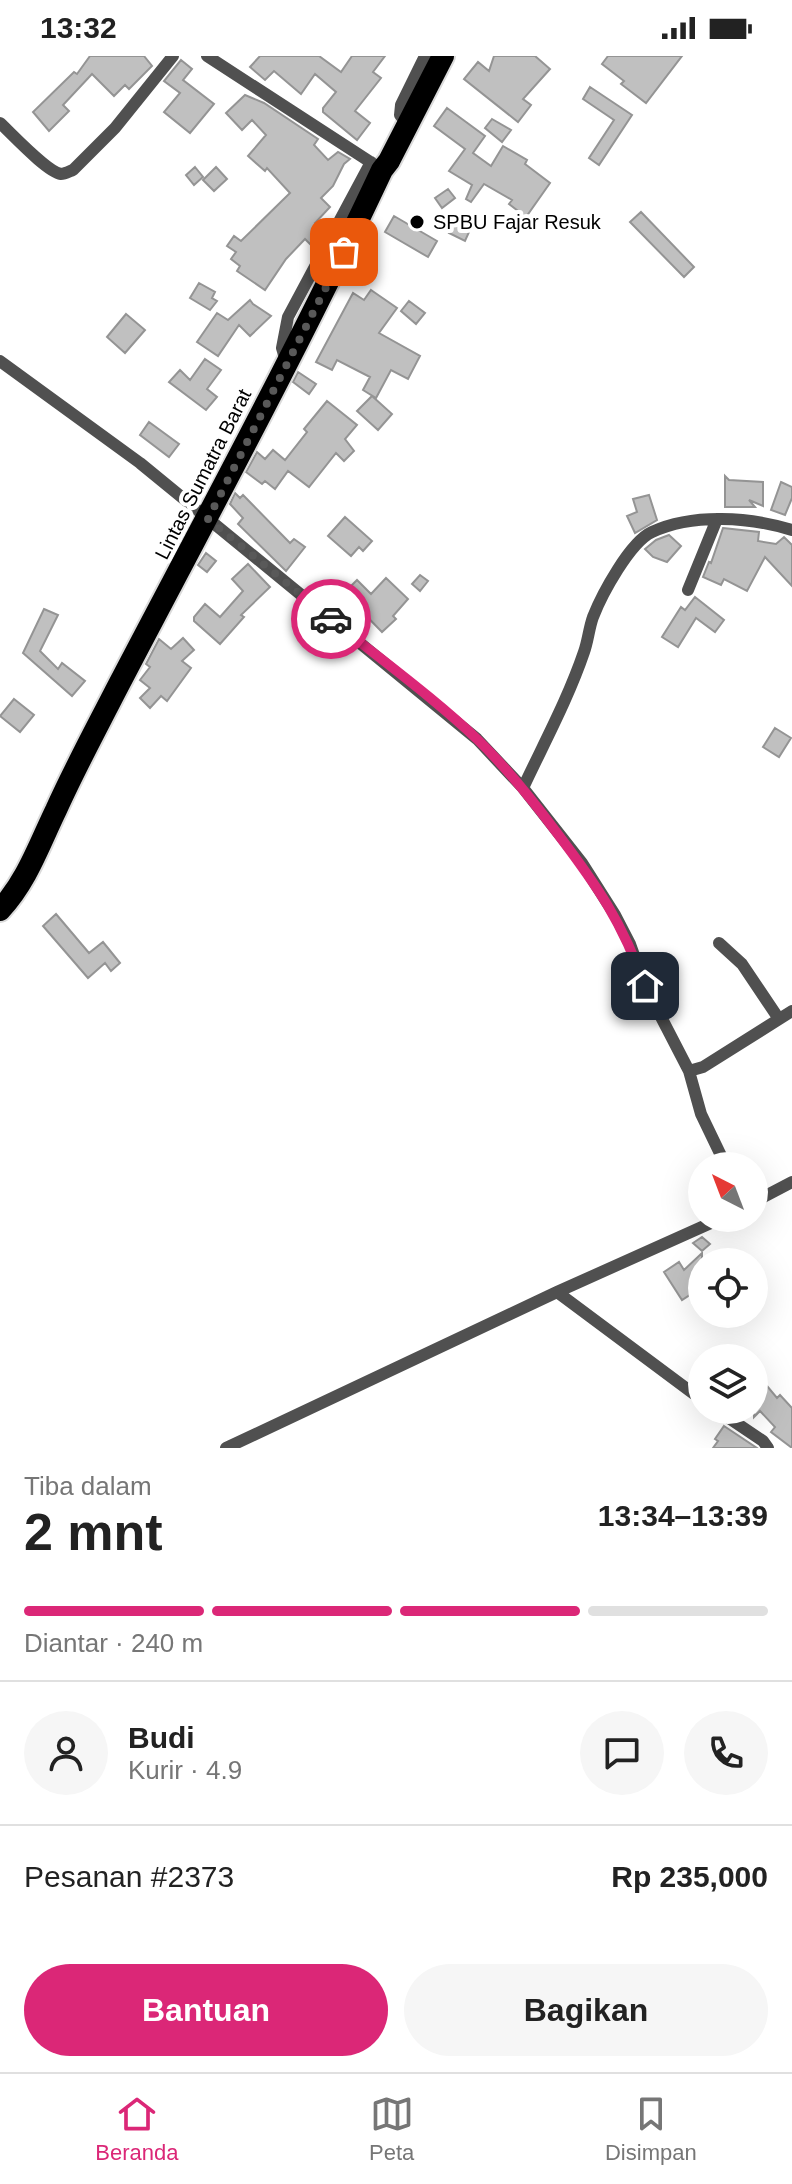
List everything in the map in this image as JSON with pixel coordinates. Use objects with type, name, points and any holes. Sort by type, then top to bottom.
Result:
[{"type":"highway","name":"Lintas Sumatra Barat","points":[[0,910],[34,862],[55,811],[115,692],[287,364],[377,166],[408,124],[443,56]]},
{"type":"street","points":[[0,123],[49,168],[61,174],[67,173],[115,128],[173,56]]},
{"type":"street","points":[[207,56],[377,166]]},
{"type":"street","points":[[408,124],[400,115],[401,105],[425,56]]},
{"type":"street","points":[[0,361],[140,463],[477,739],[523,788],[582,863],[615,915],[630,944],[645,986],[689,1071],[701,1114],[719,1152]]},
{"type":"street","points":[[523,788],[584,651],[593,618],[635,546],[651,532],[717,519],[792,530]]},
{"type":"street","points":[[688,590],[717,519]]},
{"type":"street","points":[[719,943],[742,964],[779,1019]]},
{"type":"street","points":[[689,1071],[703,1067],[792,1011]]},
{"type":"street","points":[[768,1195],[792,1182]]},
{"type":"street","points":[[226,1448],[691,1232]]},
{"type":"street","points":[[557,1292],[688,1390]]},
{"type":"street","points":[[738,1424],[768,1448]]},
{"type":"building","points":[[90,56],[144,56],[152,66],[129,89],[125,85],[114,96],[92,74],[63,105],[69,111],[49,131],[33,112],[74,72],[77,74]]},
{"type":"building","points":[[260,56],[319,56],[341,72],[352,56],[385,56],[373,72],[381,78],[355,111],[370,123],[357,140],[323,112],[336,92],[315,74],[301,94],[274,71],[265,80],[250,67]]},
{"type":"building","points":[[494,56],[535,56],[550,69],[523,99],[531,105],[518,122],[464,79],[478,62],[489,71]]},
{"type":"building","points":[[608,56],[682,56],[646,103],[602,64]]},
{"type":"building","points":[[181,60],[192,69],[183,80],[214,104],[190,133],[164,112],[180,93],[164,81]]},
{"type":"building","points":[[590,87],[632,115],[599,165],[589,158],[614,120],[583,99]]},
{"type":"building","points":[[245,95],[264,103],[318,139],[314,145],[328,160],[338,152],[350,159],[344,164],[333,186],[321,198],[330,207],[315,223],[320,228],[312,246],[305,239],[286,259],[265,290],[237,271],[240,266],[231,259],[236,252],[227,246],[234,236],[241,241],[290,193],[267,168],[265,171],[248,156],[266,135],[252,120],[242,130],[226,113]]},
{"type":"building","points":[[447,108],[485,136],[473,153],[491,166],[503,146],[527,160],[525,164],[550,183],[526,217],[509,204],[512,200],[484,184],[471,202],[466,199],[472,185],[449,171],[465,149],[434,126]]},
{"type":"building","points":[[492,119],[511,130],[502,142],[485,128]]},
{"type":"building","points":[[195,167],[203,177],[194,185],[186,175]]},
{"type":"building","points":[[216,167],[227,179],[214,191],[203,180]]},
{"type":"building","points":[[448,189],[455,198],[442,208],[435,198]]},
{"type":"building","points":[[641,212],[694,267],[684,277],[630,222]]},
{"type":"building","points":[[459,214],[474,221],[465,241],[449,233]]},
{"type":"building","points":[[394,216],[437,241],[428,257],[385,232]]},
{"type":"building","points":[[199,283],[215,292],[212,298],[217,301],[210,310],[190,298]]},
{"type":"building","points":[[371,290],[397,308],[379,333],[420,356],[408,379],[391,370],[376,398],[363,390],[370,377],[337,360],[332,370],[316,362],[353,293],[364,300]]},
{"type":"building","points":[[250,300],[271,316],[250,336],[239,325],[218,356],[197,342],[217,313],[228,320]]},
{"type":"building","points":[[409,301],[425,313],[416,324],[401,311]]},
{"type":"building","points":[[126,314],[145,330],[125,353],[107,337]]},
{"type":"building","points":[[205,359],[221,370],[207,389],[217,397],[206,410],[169,382],[180,370],[190,380]]},
{"type":"building","points":[[298,372],[316,384],[309,394],[293,382]]},
{"type":"building","points":[[372,396],[392,414],[378,430],[357,411]]},
{"type":"building","points":[[327,401],[357,425],[345,439],[354,451],[344,461],[336,453],[309,487],[288,471],[275,489],[246,472],[257,452],[265,459],[273,450],[285,460],[307,432],[304,429]]},
{"type":"building","points":[[149,422],[179,444],[169,457],[140,435]]},
{"type":"building","points":[[725,476],[729,480],[763,482],[763,506],[749,500],[755,507],[725,507]]},
{"type":"building","points":[[781,482],[792,487],[792,498],[785,515],[771,510]]},
{"type":"building","points":[[235,493],[240,498],[243,495],[290,543],[294,539],[305,547],[286,571],[238,524],[243,518],[230,504]]},
{"type":"building","points":[[649,495],[657,520],[635,533],[627,516],[637,512],[633,499]]},
{"type":"building","points":[[345,517],[372,541],[363,551],[359,547],[351,556],[328,536]]},
{"type":"building","points":[[723,528],[759,532],[758,541],[776,544],[784,537],[792,545],[792,586],[765,557],[747,591],[724,579],[721,585],[703,577]]},
{"type":"building","points":[[669,535],[681,546],[667,562],[653,557],[645,549],[656,540]]},
{"type":"building","points":[[206,553],[216,561],[207,572],[198,565]]},
{"type":"building","points":[[248,564],[270,587],[241,615],[244,617],[220,644],[194,621],[194,617],[205,604],[220,617],[243,591],[232,579]]},
{"type":"building","points":[[420,575],[428,581],[420,591],[412,584]]},
{"type":"building","points":[[386,578],[408,599],[393,616],[396,619],[382,632],[344,593],[357,580],[371,594]]},
{"type":"building","points":[[695,597],[724,620],[715,632],[696,618],[678,647],[662,637],[681,607],[685,610]]},
{"type":"building","points":[[44,609],[58,615],[40,651],[58,669],[62,663],[85,681],[72,696],[23,653]]},
{"type":"building","points":[[183,638],[194,650],[182,661],[191,668],[167,701],[161,696],[150,708],[140,698],[150,688],[140,680],[150,667],[146,664],[159,639],[171,649]]},
{"type":"building","points":[[14,699],[34,715],[20,732],[0,716]]},
{"type":"building","points":[[775,728],[791,738],[779,757],[763,747]]},
{"type":"building","points":[[56,914],[89,953],[103,942],[120,963],[111,971],[105,963],[88,978],[43,926]]},
{"type":"building","points":[[702,1237],[710,1244],[699,1248],[693,1243]]},
{"type":"building","points":[[679,1262],[684,1270],[688,1266],[688,1296],[682,1300],[664,1272]]},
{"type":"building","points":[[768,1387],[792,1408],[792,1448],[771,1432],[775,1427],[768,1420]]},
{"type":"building","points":[[724,1426],[757,1448],[713,1448]]},
{"type":"way so far","points":[[331,619],[208,519],[344,252]]},
{"type":"place","name":"SPBU Fajar Resuk","points":[[417,222]]},
{"type":"route","points":[[331,619],[477,739],[523,788],[582,863],[615,915],[630,944],[645,986]]}]
